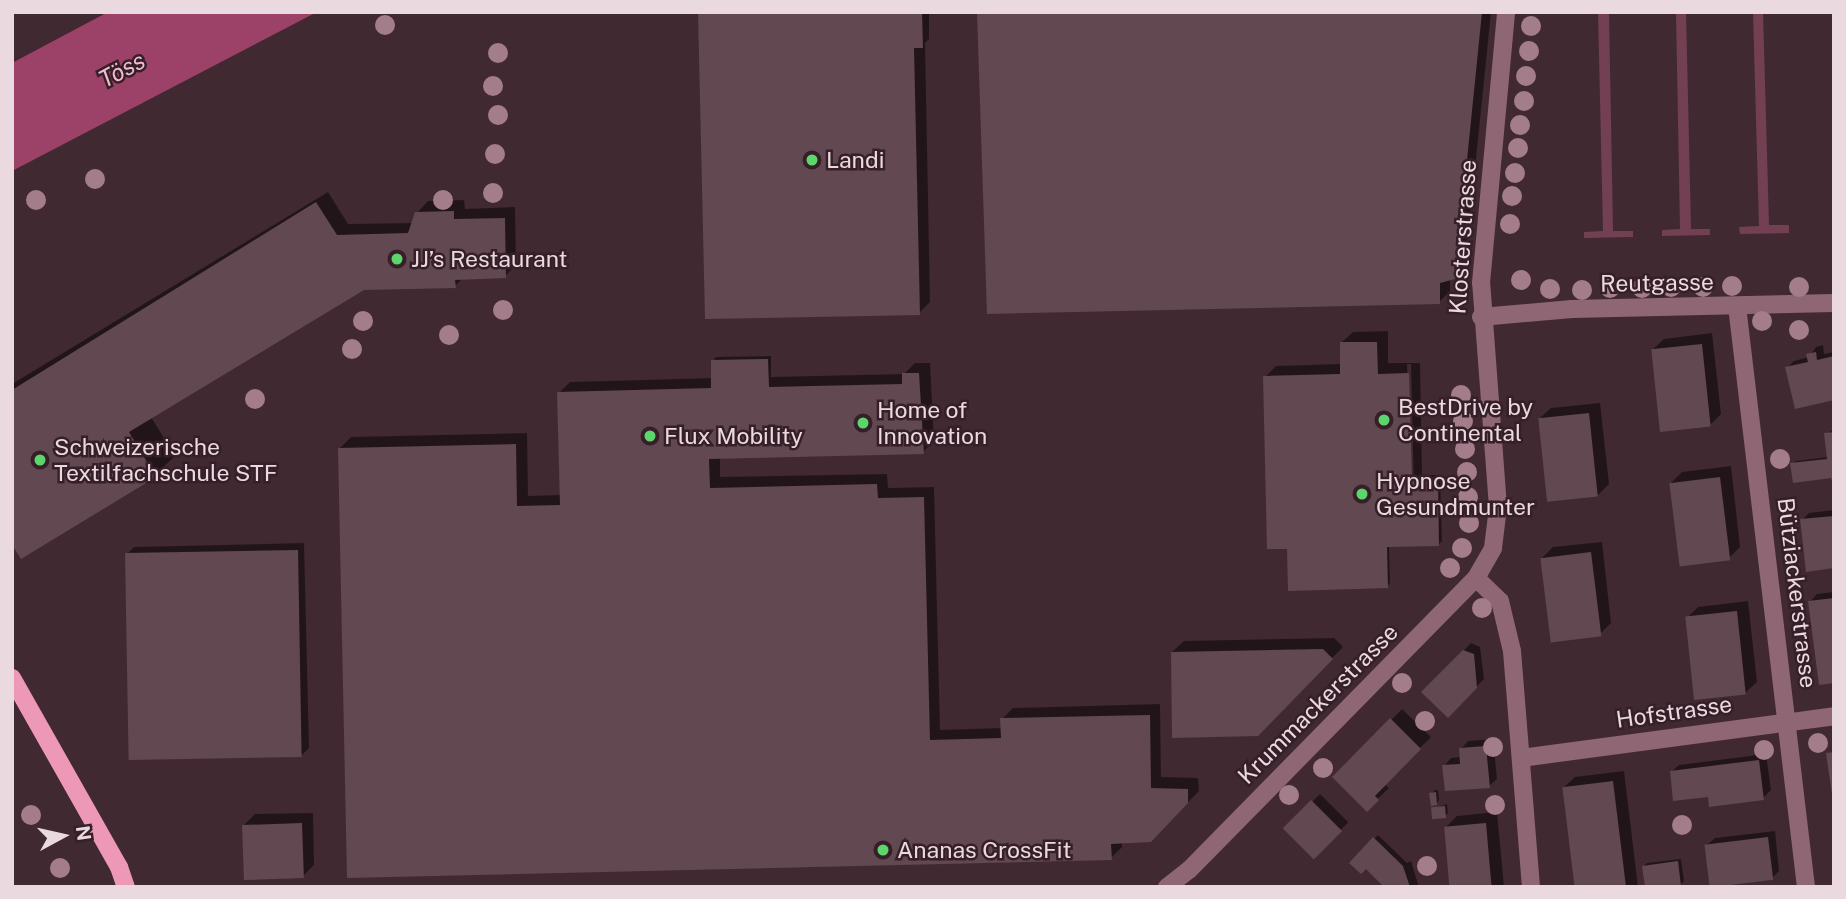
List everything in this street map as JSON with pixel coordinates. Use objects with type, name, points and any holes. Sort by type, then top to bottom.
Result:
[{"type":"main road","points":[[12,678],[119,867],[126,887]]},
{"type":"street","name":"Klosterstrasse","points":[[1493,548],[1498,507],[1481,283],[1506,12]]},
{"type":"street","name":"Reutgasse","points":[[1482,317],[1572,309],[1834,303]]},
{"type":"street","name":"Bütziackerstrasse","points":[[1737,306],[1789,722],[1806,887]]},
{"type":"street","name":"Krummackerstrasse","points":[[1167,887],[1189,870],[1476,578],[1493,548]]},
{"type":"street","points":[[1476,578],[1494,594],[1504,611],[1512,651],[1531,887]]},
{"type":"street","name":"Hofstrasse","points":[[1521,758],[1834,716]]},
{"type":"shaded area","points":[[1598,12],[1609,12],[1613,231],[1633,231],[1633,237],[1584,238],[1584,232],[1603,231]]},
{"type":"shaded area","points":[[1676,12],[1686,12],[1691,229],[1710,229],[1710,235],[1662,236],[1662,230],[1680,229]]},
{"type":"shaded area","points":[[1753,12],[1763,12],[1769,225],[1789,225],[1789,233],[1740,234],[1739,227],[1759,226]]},
{"type":"water","name":"Töss","points":[[108,12],[317,12],[12,171],[12,63]]},
{"type":"building","points":[[698,12],[922,12],[923,48],[914,48],[920,315],[705,319]]},
{"type":"building","points":[[977,12],[1482,12],[1455,279],[1440,283],[1440,304],[987,314]]},
{"type":"building","points":[[316,202],[337,235],[408,233],[415,212],[454,211],[454,219],[505,218],[506,278],[455,280],[456,288],[364,290],[129,432],[156,477],[21,559],[12,545],[12,390]]},
{"type":"building","points":[[1340,342],[1377,342],[1378,374],[1409,373],[1412,478],[1438,477],[1439,546],[1387,547],[1388,588],[1288,591],[1287,549],[1267,549],[1263,376],[1340,374]]},
{"type":"building","points":[[1702,344],[1711,427],[1660,432],[1651,349]]},
{"type":"building","points":[[1816,352],[1817,360],[1834,356],[1834,400],[1795,409],[1785,367],[1808,362],[1806,354]]},
{"type":"building","points":[[768,359],[769,387],[902,384],[902,373],[919,373],[924,454],[709,459],[710,488],[877,484],[878,498],[924,497],[930,740],[1001,738],[1000,718],[1150,715],[1151,788],[1188,789],[1188,803],[1151,842],[1111,844],[1112,860],[347,878],[338,448],[516,444],[517,506],[560,505],[557,392],[711,388],[711,360]]},
{"type":"building","points":[[1589,413],[1598,497],[1547,502],[1538,418]]},
{"type":"building","points":[[1834,432],[1834,487],[1831,478],[1793,483],[1790,463],[1827,459],[1824,433]]},
{"type":"building","points":[[1720,477],[1730,560],[1680,567],[1669,483]]},
{"type":"building","points":[[1834,516],[1834,568],[1806,572],[1800,519]]},
{"type":"building","points":[[298,550],[302,757],[129,760],[125,553]]},
{"type":"building","points":[[1591,552],[1601,636],[1551,643],[1540,558]]},
{"type":"building","points":[[1834,598],[1834,683],[1819,685],[1808,601]]},
{"type":"building","points":[[1737,611],[1746,695],[1694,700],[1685,616]]},
{"type":"building","points":[[1323,649],[1333,659],[1258,736],[1172,738],[1171,652]]},
{"type":"building","points":[[1463,650],[1474,654],[1477,688],[1448,718],[1421,692]]},
{"type":"building","points":[[1390,718],[1421,749],[1375,796],[1379,800],[1367,812],[1332,777]]},
{"type":"building","points":[[1486,746],[1490,788],[1445,791],[1442,765],[1460,764],[1459,748]]},
{"type":"building","points":[[1834,752],[1834,794],[1832,794],[1826,753]]},
{"type":"building","points":[[1759,760],[1764,800],[1709,807],[1708,797],[1673,801],[1670,771]]},
{"type":"building","points":[[1613,781],[1626,887],[1575,887],[1562,787]]},
{"type":"building","points":[[1436,792],[1437,805],[1431,806],[1429,793]]},
{"type":"building","points":[[1311,800],[1342,831],[1314,859],[1283,828]]},
{"type":"building","points":[[1445,806],[1446,818],[1432,819],[1431,807]]},
{"type":"building","points":[[302,823],[304,878],[244,880],[242,825]]},
{"type":"building","points":[[1486,823],[1492,887],[1449,887],[1444,827]]},
{"type":"building","points":[[1373,837],[1403,866],[1410,887],[1384,887],[1366,869],[1361,874],[1349,863]]},
{"type":"building","points":[[1768,837],[1773,880],[1710,887],[1704,845]]},
{"type":"building","points":[[1678,861],[1681,886],[1645,887],[1642,866]]},
{"type":"place","name":"Landi","points":[[812,160]]},
{"type":"place","name":"JJ’s Restaurant","points":[[397,259]]},
{"type":"place","name":"BestDrive by Continental","points":[[1384,420]]},
{"type":"place","name":"Home of Innovation","points":[[863,423]]},
{"type":"place","name":"Flux Mobility","points":[[650,436]]},
{"type":"place","name":"Schweizerische Textilfachschule STF","points":[[40,460]]},
{"type":"place","name":"Hypnose Gesundmunter","points":[[1362,494]]},
{"type":"place","name":"Ananas CrossFit","points":[[883,850]]}]
